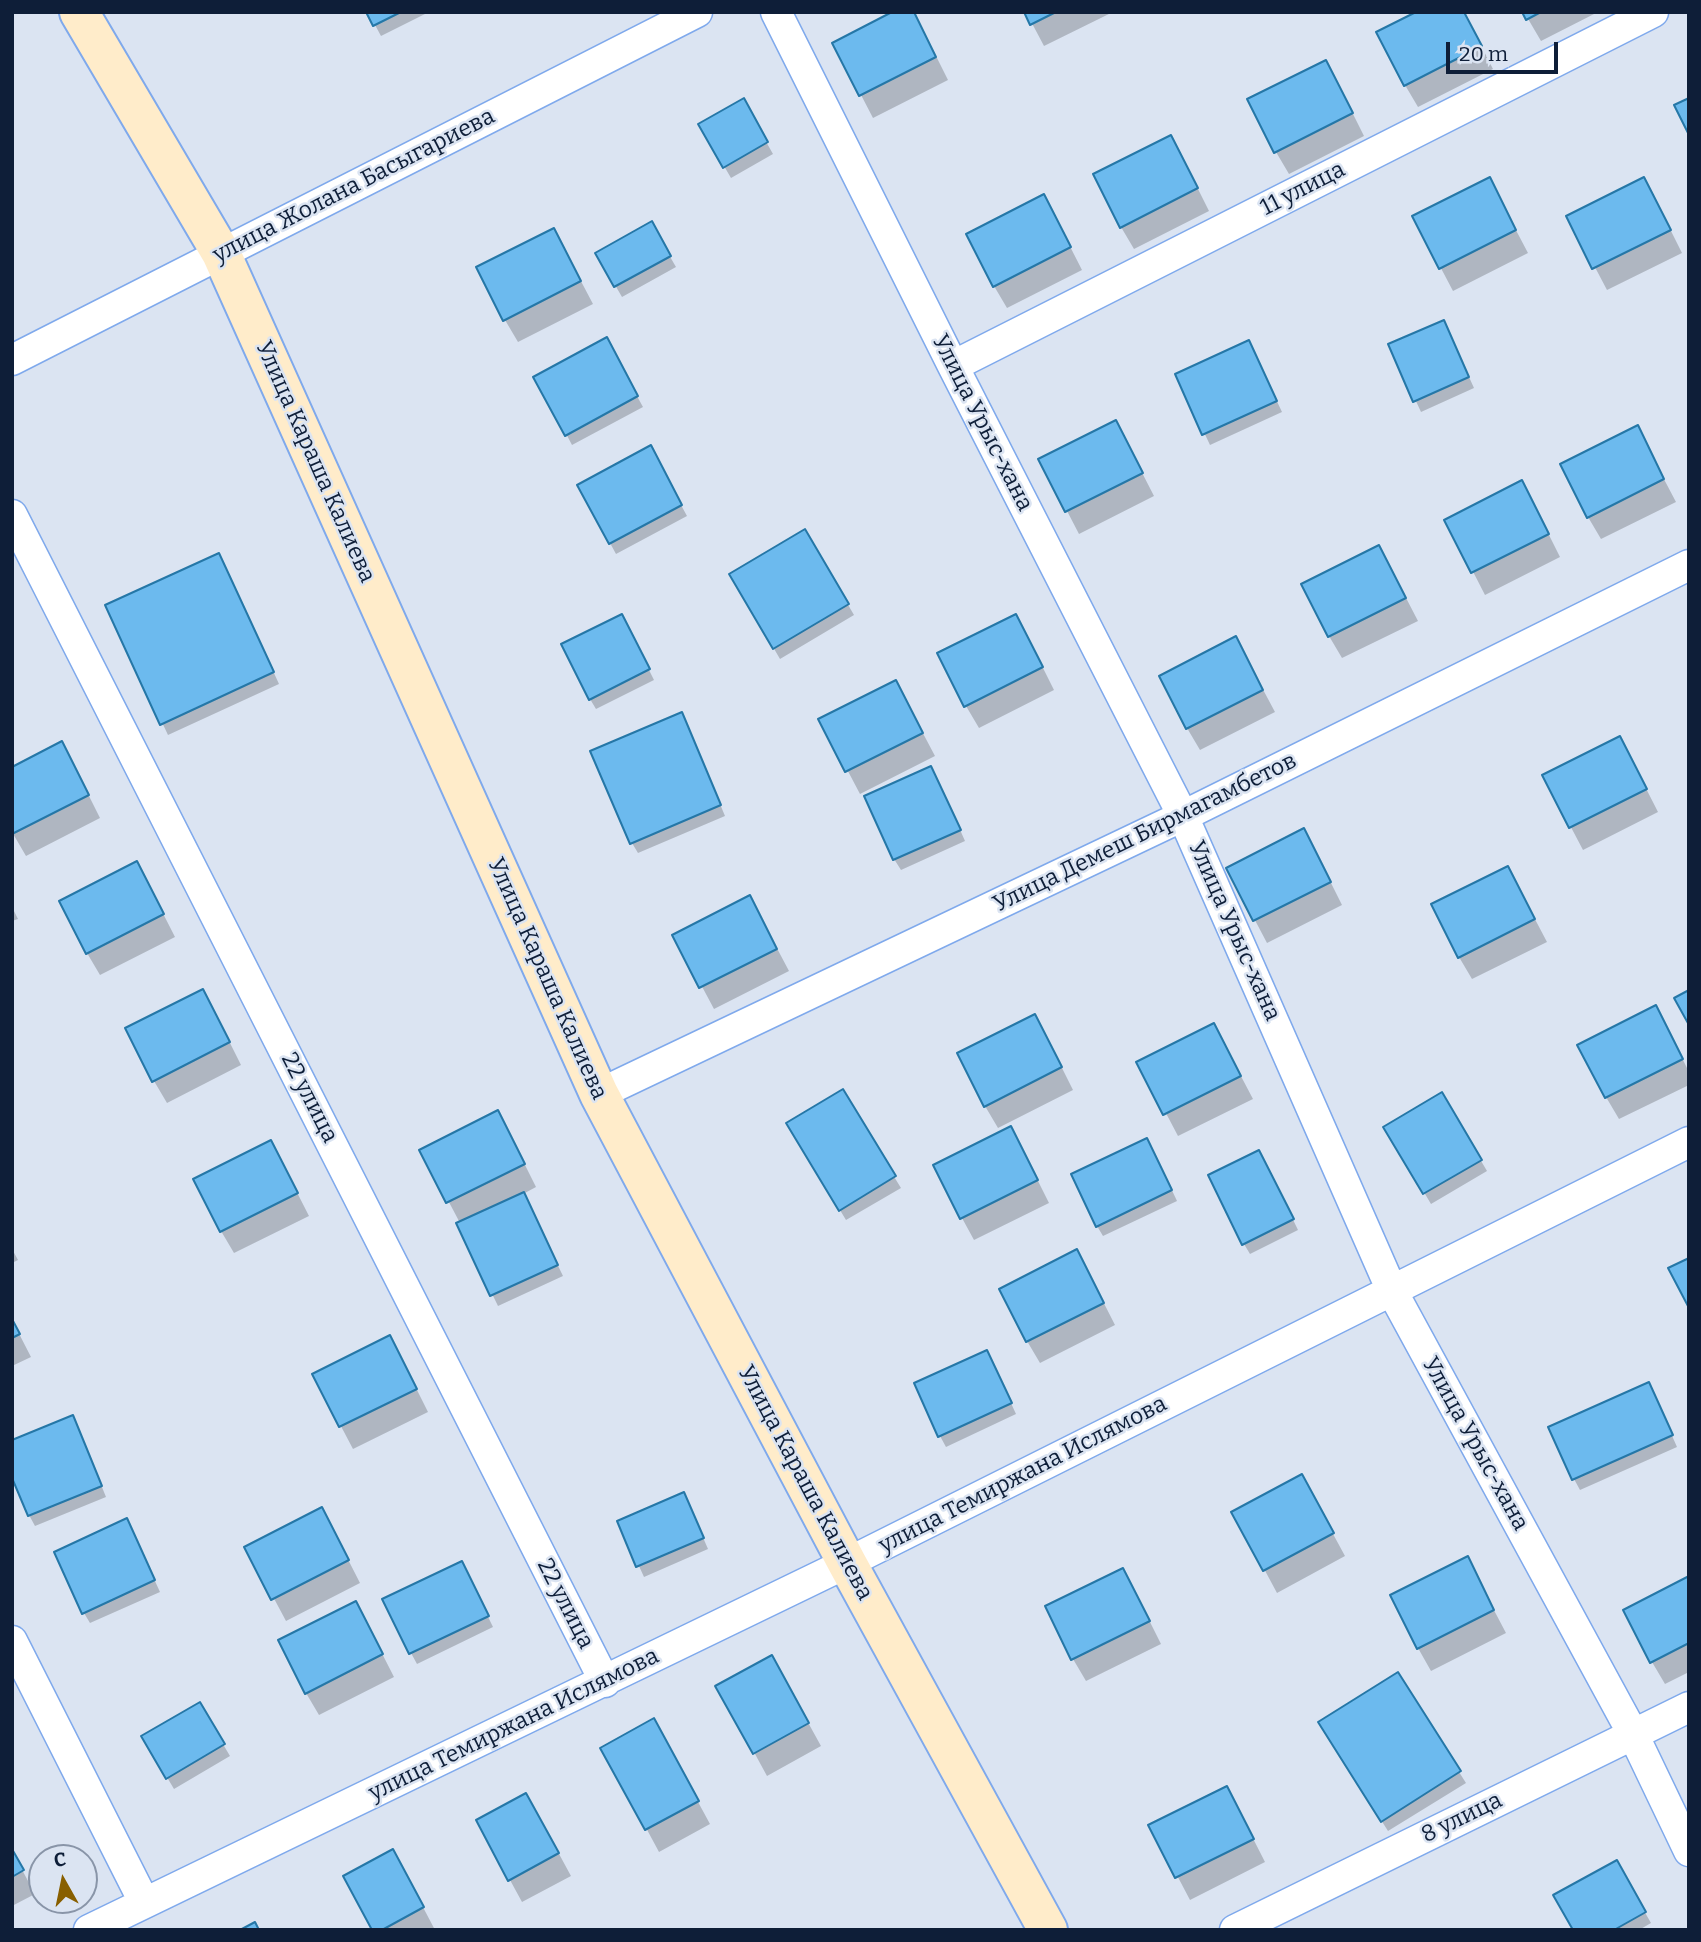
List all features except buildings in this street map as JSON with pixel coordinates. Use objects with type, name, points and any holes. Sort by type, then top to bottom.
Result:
[{"type":"street","name":"Улица Караша Калиева","points":[[79,12],[221,253],[598,1094],[847,1563],[1048,1930]]},
{"type":"street","name":"улица Жолана Басыгариева","points":[[12,360],[697,12]]},
{"type":"street","name":"Улица Урыс-хана","points":[[775,12],[1183,816],[1392,1291],[1633,1734],[1689,1851]]},
{"type":"street","name":"11 улица","points":[[953,366],[1653,12]]},
{"type":"street","name":"22 улица","points":[[12,515],[605,1682]]},
{"type":"street","name":"Улица Демеш Бирмагамбетов","points":[[598,1094],[1183,816],[1689,565]]},
{"type":"street","name":"улица Темиржана Ислямова","points":[[89,1930],[847,1563],[1689,1142]]},
{"type":"street","points":[[12,1642],[144,1902]]},
{"type":"street","name":"8 улица","points":[[1235,1930],[1689,1707]]}]
